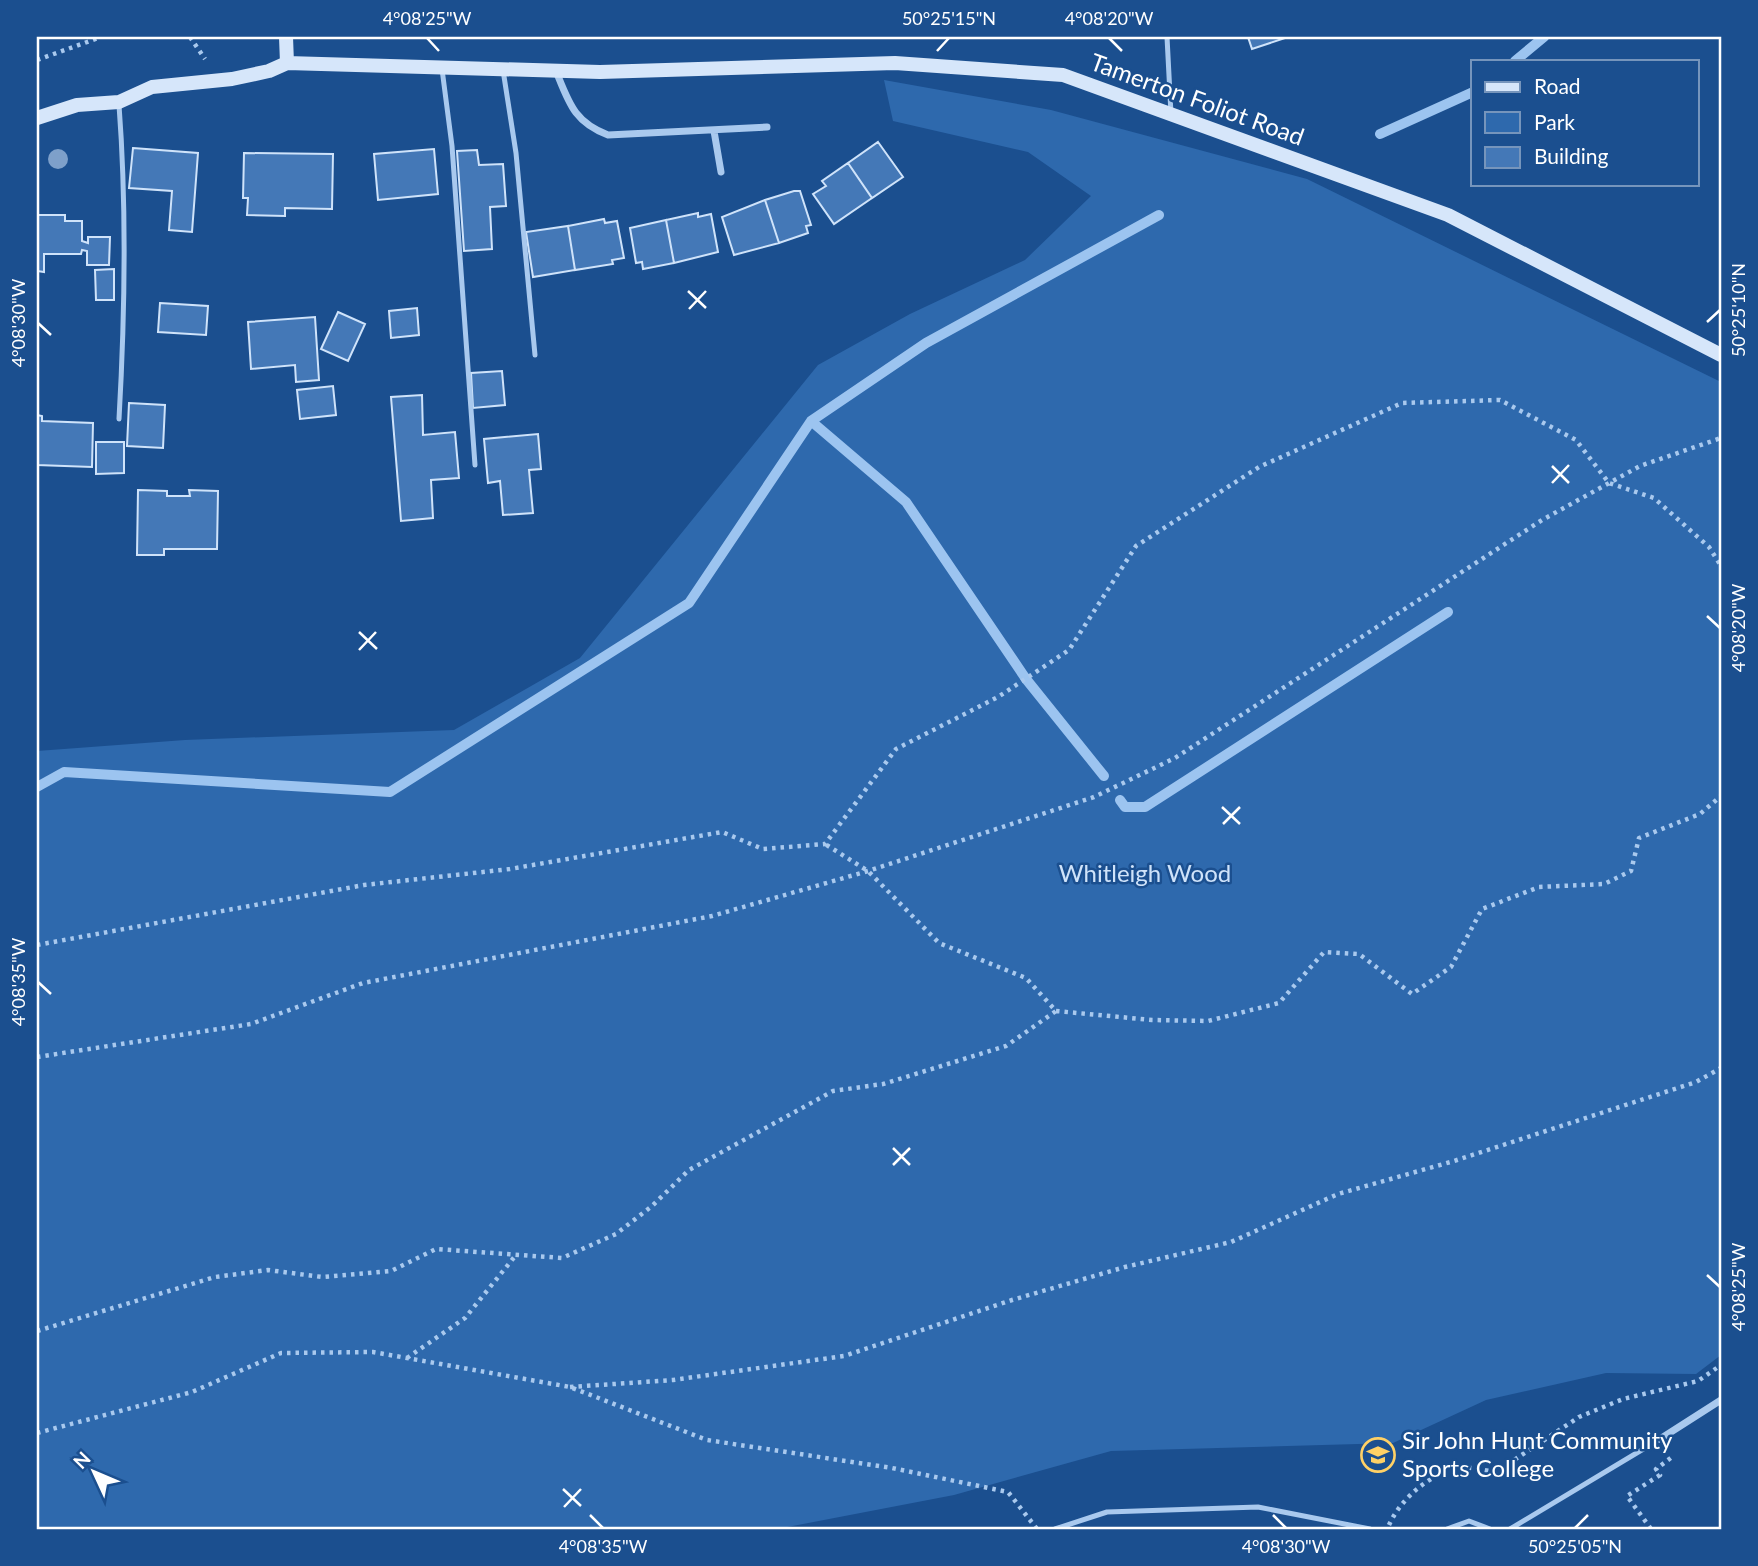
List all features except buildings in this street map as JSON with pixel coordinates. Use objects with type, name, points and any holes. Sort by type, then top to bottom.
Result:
[{"type":"main road","points":[[286,37],[286,63]]},
{"type":"main road","name":"Tamerton Foliot Road","points":[[37,118],[77,105],[119,102],[152,87],[232,79],[269,71],[286,63],[556,71],[908,64],[1063,75],[1448,215],[1721,355]]},
{"type":"street","points":[[556,71],[572,109],[588,128],[608,135],[767,127]]},
{"type":"street","points":[[714,131],[721,172]]},
{"type":"street","points":[[1660,1439],[1721,1400]]},
{"type":"lane","points":[[1167,37],[1171,114]]},
{"type":"lane","points":[[442,69],[452,145],[475,465]]},
{"type":"lane","points":[[503,70],[516,153],[535,355]]},
{"type":"lane","points":[[119,102],[124,176],[126,295],[119,419]]},
{"type":"lane","points":[[1510,1529],[1660,1439]]},
{"type":"lane","points":[[1055,1529],[1107,1512],[1258,1507],[1370,1529]]},
{"type":"lane","points":[[1087,1529],[1089,1520]]},
{"type":"lane","points":[[1447,1529],[1469,1521],[1490,1529]]},
{"type":"path","points":[[37,60],[101,37]]},
{"type":"path","points":[[825,844],[896,748],[998,698],[1069,650],[1136,546],[1259,467],[1402,403],[1500,400],[1576,440],[1609,483],[1654,498],[1709,547],[1721,566]]},
{"type":"path","points":[[37,1057],[251,1024],[363,983],[712,916],[868,871],[1094,797],[1175,758],[1542,520],[1640,466],[1721,438]]},
{"type":"path","points":[[37,1331],[215,1278],[268,1270],[322,1277],[391,1271],[436,1249],[562,1258],[617,1234],[652,1206],[689,1170],[833,1091],[893,1081],[1006,1046],[1056,1011],[1152,1020],[1208,1021],[1279,1003],[1324,952],[1359,954],[1412,994],[1451,967],[1482,909],[1539,887],[1604,884],[1631,871],[1639,838],[1700,814],[1721,796]]},
{"type":"path","points":[[37,945],[364,885],[510,869],[722,832],[763,849],[825,844],[868,871],[939,943],[1026,978],[1056,1011]]},
{"type":"path","points":[[570,1387],[673,1380],[844,1356],[1088,1278],[1231,1242],[1338,1194],[1454,1161],[1696,1082],[1721,1068]]},
{"type":"path","points":[[407,1358],[465,1318],[516,1254]]},
{"type":"path","points":[[37,1433],[192,1391],[281,1353],[373,1352],[570,1387],[707,1440],[892,1468],[1007,1492],[1037,1529]]},
{"type":"path","points":[[1387,1529],[1392,1517],[1426,1480],[1463,1468],[1496,1472],[1579,1417],[1623,1399],[1699,1381],[1721,1365]]},
{"type":"path","points":[[1651,1529],[1627,1496],[1660,1475],[1656,1469],[1672,1458],[1660,1439]]},
{"type":"green space","name":"Whitleigh Wood","points":[[884,80],[1051,110],[1307,179],[1721,382],[1721,1355],[1696,1374],[1606,1373],[1486,1400],[1393,1443],[1111,1451],[954,1495],[777,1529],[37,1529],[37,751],[185,740],[454,730],[580,658],[818,365],[910,314],[1025,260],[1091,196],[1028,152],[893,121]]},
{"type":"waterway","points":[[1516,60],[1544,37]]},
{"type":"waterway","points":[[1380,134],[1471,93]]},
{"type":"waterway","points":[[37,787],[64,772],[390,792],[689,603],[811,421],[926,343],[1159,215]]},
{"type":"waterway","points":[[811,421],[906,502],[1026,679],[1104,776]]},
{"type":"waterway","points":[[1120,800],[1125,807],[1145,807],[1448,612]]},
{"type":"place","name":"Sir John Hunt Community Sports College","points":[[1378,1455]]}]
